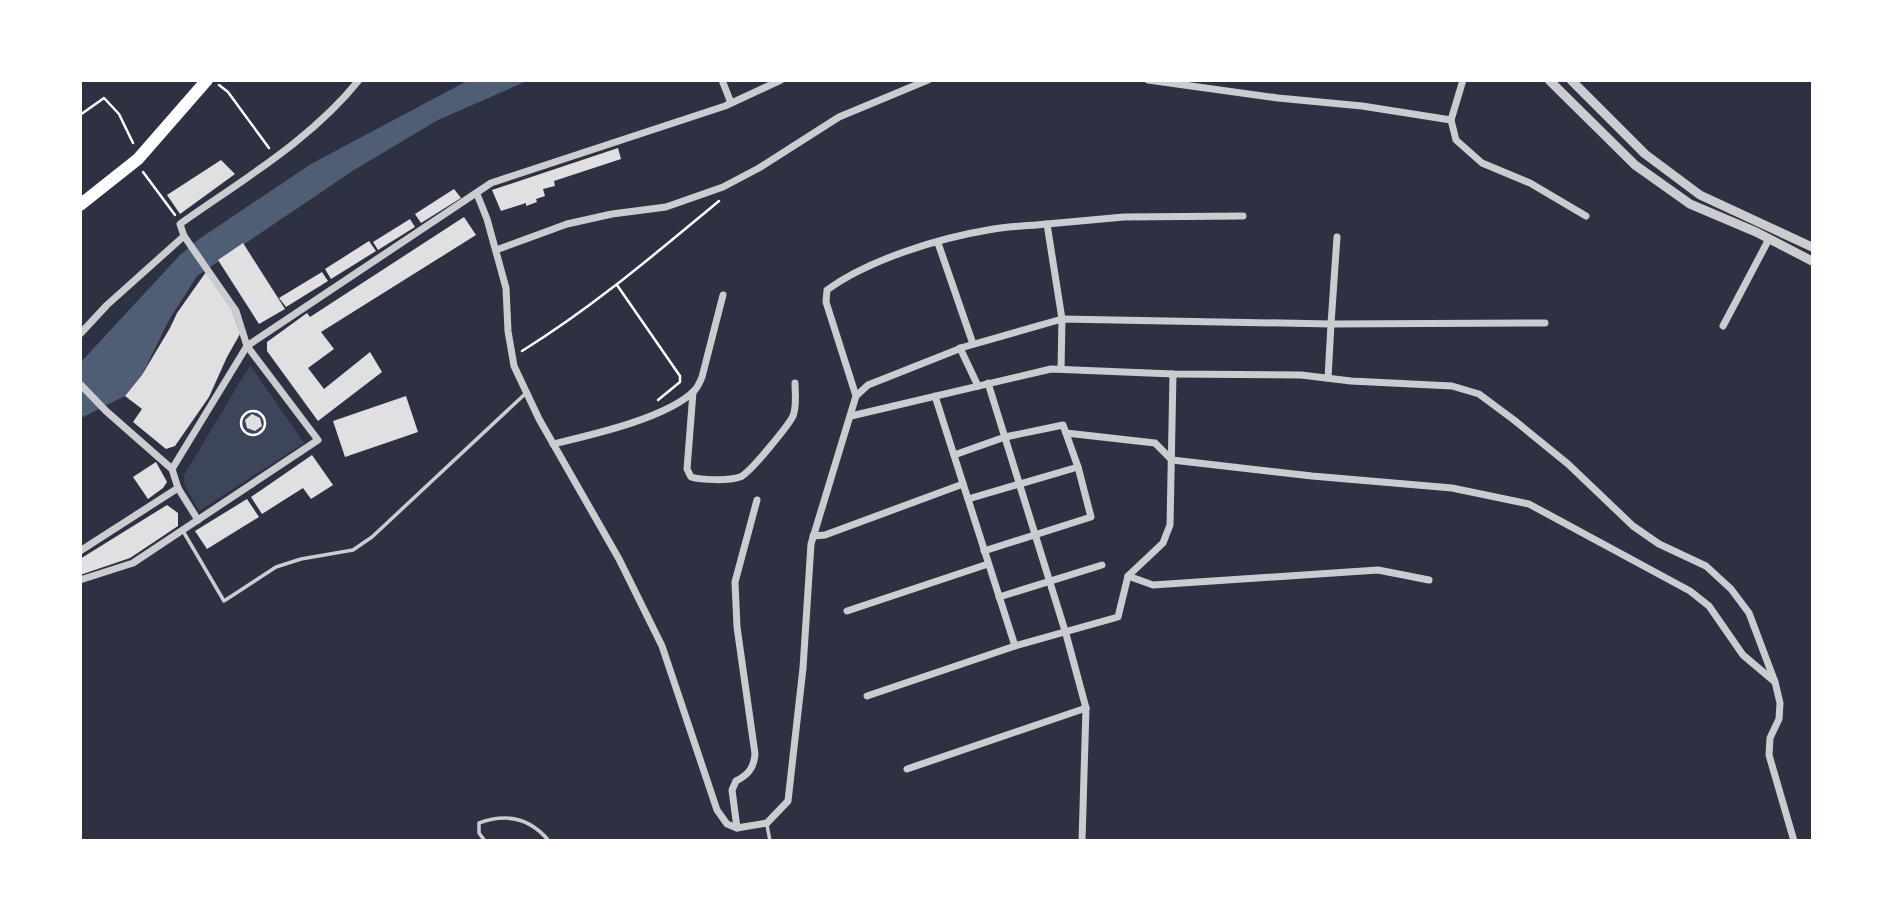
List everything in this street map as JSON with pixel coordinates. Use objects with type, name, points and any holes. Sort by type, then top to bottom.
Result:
[{"type":"main road","points":[[80,205],[134,162],[207,80]]},
{"type":"street","points":[[80,580],[133,563],[318,440],[247,346],[236,311],[187,239],[180,224],[323,119],[359,80]]},
{"type":"street","points":[[722,80],[730,103]]},
{"type":"street","points":[[172,469],[247,346],[491,183],[730,103],[781,80]]},
{"type":"street","points":[[496,250],[567,224],[612,214],[666,207],[723,187],[759,168],[839,117],[928,80]]},
{"type":"street","points":[[1148,80],[1278,98],[1362,106],[1451,120]]},
{"type":"street","points":[[1463,80],[1451,120],[1456,140],[1482,163],[1530,183],[1586,216]]},
{"type":"street","points":[[1549,80],[1635,165],[1690,204],[1812,261]]},
{"type":"street","points":[[1571,80],[1645,153],[1700,195],[1812,247]]},
{"type":"street","points":[[477,194],[488,219],[506,288],[508,331],[514,366],[553,444],[619,559],[656,634],[717,810],[727,824],[737,828],[767,823],[788,800],[803,668],[811,544],[856,396],[825,302],[827,289],[845,276],[916,248],[988,230],[1124,217],[1243,216]]},
{"type":"street","points":[[1047,224],[1062,318],[1061,369]]},
{"type":"street","points":[[1328,378],[1336,237]]},
{"type":"street","points":[[80,334],[107,305],[187,239]]},
{"type":"street","points":[[1723,326],[1769,239]]},
{"type":"street","points":[[938,243],[973,344]]},
{"type":"street","points":[[553,444],[602,432],[645,417],[681,402],[693,392],[702,377],[723,295]]},
{"type":"street","points":[[856,396],[868,385],[960,348],[1062,318],[1331,324],[1545,323]]},
{"type":"street","points":[[960,348],[978,386]]},
{"type":"street","points":[[851,416],[1051,369],[1301,375],[1452,386],[1479,394],[1568,464],[1633,526],[1659,544],[1706,566],[1731,589],[1749,613],[1775,682],[1780,703],[1779,719],[1770,738],[1769,755],[1794,841]]},
{"type":"street","points":[[867,696],[1015,646],[1066,634],[1118,617],[1128,576],[1163,543],[1170,525],[1173,374]]},
{"type":"street","points":[[693,392],[687,469],[691,477],[699,480],[740,477],[754,467],[793,416],[796,402],[795,383]]},
{"type":"street","points":[[988,383],[1066,634],[1086,708],[1082,841]]},
{"type":"street","points":[[80,384],[106,411],[172,469],[178,488],[198,520]]},
{"type":"street","points":[[935,396],[1015,646]]},
{"type":"street","points":[[954,456],[1005,438],[1063,425],[1078,467],[1091,517],[984,551]]},
{"type":"street","points":[[1066,433],[1155,443],[1172,460],[1452,488],[1530,504],[1690,591],[1709,606],[1743,655],[1775,682]]},
{"type":"street","points":[[968,499],[1078,467]]},
{"type":"street","points":[[813,536],[825,535],[963,484]]},
{"type":"street","points":[[80,551],[178,488]]},
{"type":"street","points":[[737,828],[732,790],[736,781],[747,775],[754,764],[755,754],[737,627],[735,582],[757,500]]},
{"type":"street","points":[[847,611],[988,564]]},
{"type":"street","points":[[999,597],[1102,565]]},
{"type":"street","points":[[1128,576],[1153,585],[1378,570],[1429,580]]},
{"type":"street","points":[[907,769],[1086,708]]},
{"type":"lane","points":[[183,530],[224,600],[275,567],[301,559],[353,550],[372,537],[527,393]]},
{"type":"lane","points":[[485,841],[479,833],[479,823],[495,817],[519,818],[544,834],[549,841]]},
{"type":"lane","points":[[767,823],[770,841]]},
{"type":"path","points":[[213,80],[228,92],[275,156]]},
{"type":"path","points":[[80,115],[104,98],[119,114],[134,144],[155,140]]},
{"type":"path","points":[[134,162],[180,224]]},
{"type":"path","points":[[513,357],[562,326],[617,285],[728,194]]},
{"type":"path","points":[[617,285],[680,376],[680,382],[652,405],[645,417]]},
{"type":"path","points":[[251,411],[260,413],[265,421],[263,429],[255,435],[247,434],[241,425],[242,417],[251,411]]},
{"type":"shaded area","points":[[467,81],[527,81],[438,120],[354,170],[197,276],[169,320],[142,375],[125,396],[81,418],[81,362],[180,255],[199,239],[311,164]]},
{"type":"shaded area","points":[[250,365],[304,443],[199,511],[184,484],[184,475]]},
{"type":"building","points":[[618,148],[621,159],[554,181],[555,186],[543,189],[545,196],[536,199],[537,202],[501,211],[492,190]]},
{"type":"building","points":[[221,160],[235,174],[180,214],[167,195]]},
{"type":"building","points":[[454,189],[461,198],[421,223],[415,214]]},
{"type":"building","points":[[464,217],[476,235],[321,332],[334,349],[308,368],[324,389],[370,352],[382,372],[318,421],[267,351],[267,342],[307,313],[310,317]]},
{"type":"building","points":[[410,219],[415,227],[378,250],[373,242]]},
{"type":"building","points":[[369,241],[376,251],[331,279],[325,269]]},
{"type":"building","points":[[243,243],[285,309],[259,324],[218,260]]},
{"type":"building","points":[[206,272],[231,307],[240,334],[209,397],[175,446],[166,449],[133,422],[142,409],[125,396],[142,375],[177,313]]},
{"type":"building","points":[[322,272],[328,281],[286,307],[279,298]]},
{"type":"building","points":[[406,396],[418,432],[345,457],[333,421]]},
{"type":"building","points":[[252,414],[260,418],[262,426],[255,431],[247,428],[245,420]]},
{"type":"building","points":[[312,455],[333,485],[311,499],[303,488],[262,514],[251,497]]},
{"type":"building","points":[[156,462],[167,482],[148,499],[133,477]]},
{"type":"building","points":[[247,499],[259,517],[207,549],[195,531]]},
{"type":"building","points":[[167,505],[178,513],[178,526],[130,558],[80,575],[80,559]]}]
